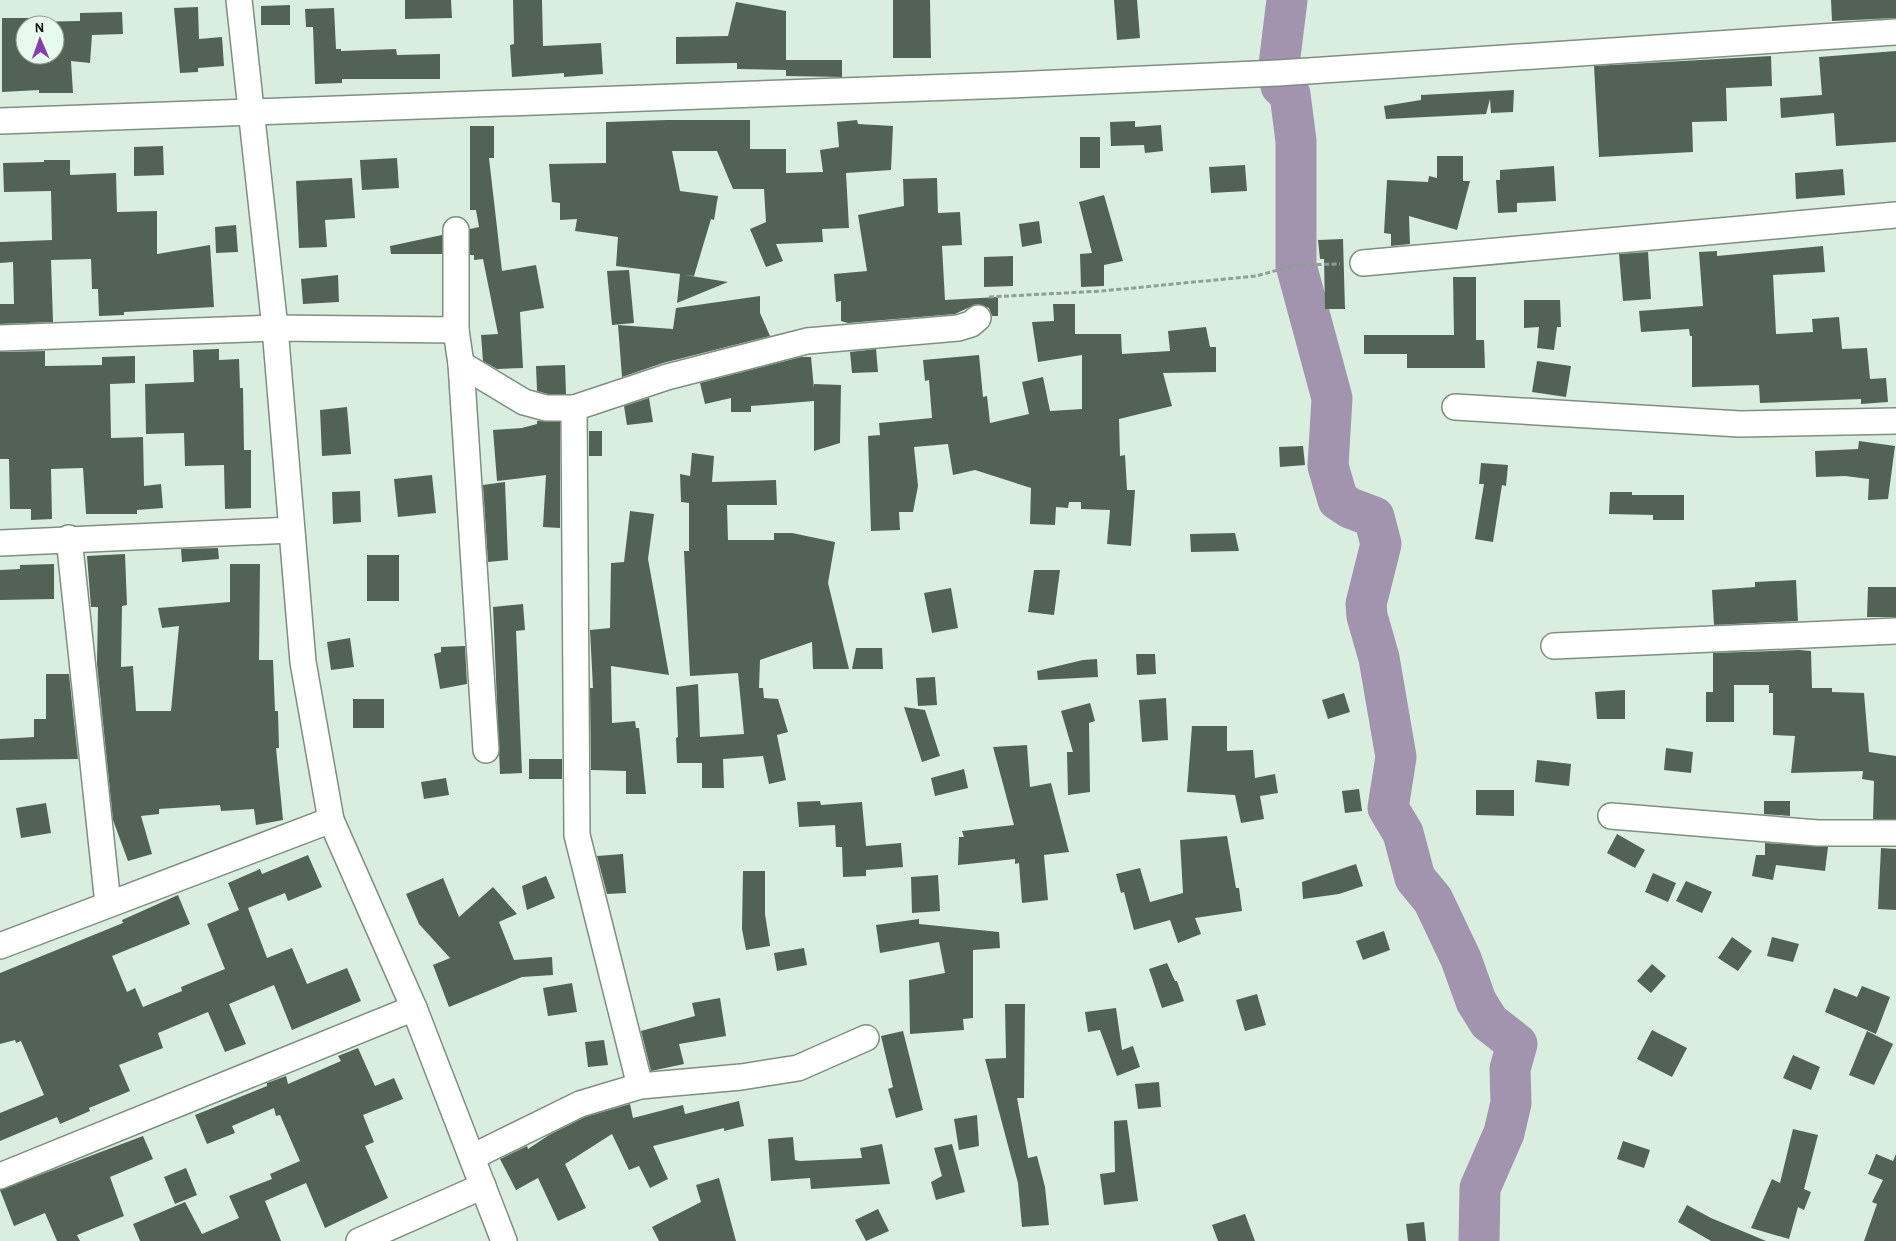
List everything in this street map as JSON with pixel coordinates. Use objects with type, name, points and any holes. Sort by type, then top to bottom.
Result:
[{"type":"street","points":[[239,0],[275,328],[303,662],[331,820],[414,1008],[504,1241]]},
{"type":"street","points":[[0,121],[990,86],[1278,73],[1896,32]]},
{"type":"street","points":[[1364,264],[1896,215]]},
{"type":"street","points":[[456,230],[456,330],[461,364],[486,750]]},
{"type":"street","points":[[461,364],[524,402],[546,408],[574,408],[666,377],[807,341],[958,328],[971,324],[978,318]]},
{"type":"street","points":[[0,338],[275,328],[456,330]]},
{"type":"street","points":[[1455,407],[1740,424],[1896,421]]},
{"type":"street","points":[[574,408],[577,834],[640,1086]]},
{"type":"street","points":[[0,542],[291,530]]},
{"type":"street","points":[[69,538],[108,904]]},
{"type":"street","points":[[1554,646],[1896,631]]},
{"type":"street","points":[[1611,816],[1818,833],[1896,833]]},
{"type":"street","points":[[0,946],[331,820]]},
{"type":"street","points":[[0,1176],[414,1008]]},
{"type":"street","points":[[472,1157],[580,1104],[640,1086],[742,1077],[798,1068],[866,1038]]},
{"type":"street","points":[[359,1241],[483,1186]]},
{"type":"path","points":[[978,318],[982,300],[992,296],[1102,291],[1256,276],[1296,265],[1364,264]]},
{"type":"building","points":[[405,0],[451,0],[452,18],[405,19]]},
{"type":"building","points":[[513,0],[542,0],[543,46],[601,43],[603,74],[564,77],[564,73],[512,77],[510,45],[514,44]]},
{"type":"building","points":[[893,0],[930,0],[931,58],[893,58]]},
{"type":"building","points":[[1114,0],[1137,0],[1140,38],[1117,40]]},
{"type":"building","points":[[1831,0],[1896,0],[1896,18],[1832,21]]},
{"type":"building","points":[[736,2],[786,11],[786,70],[737,69],[737,63],[676,64],[676,37],[728,36]]},
{"type":"building","points":[[290,5],[290,25],[261,25],[261,6]]},
{"type":"building","points":[[198,7],[199,39],[222,37],[224,66],[198,68],[198,72],[180,73],[174,8]]},
{"type":"building","points":[[334,8],[336,49],[341,49],[341,51],[396,49],[397,55],[440,54],[440,79],[342,79],[342,83],[315,84],[313,27],[306,27],[305,9]]},
{"type":"building","points":[[122,12],[123,34],[92,35],[90,63],[71,61],[73,93],[39,93],[39,90],[2,92],[2,18],[15,18],[15,65],[65,65],[65,21],[80,21],[80,13]]},
{"type":"building","points":[[1896,51],[1896,142],[1836,146],[1834,113],[1781,118],[1780,98],[1822,95],[1819,57]]},
{"type":"building","points":[[1771,56],[1772,86],[1726,88],[1727,121],[1692,122],[1693,152],[1599,157],[1594,66]]},
{"type":"building","points":[[786,60],[842,60],[842,77],[786,76]]},
{"type":"building","points":[[1514,90],[1513,112],[1491,113],[1490,99],[1486,114],[1386,119],[1384,106],[1421,100],[1421,95]]},
{"type":"building","points":[[750,120],[750,149],[786,149],[786,173],[823,172],[820,150],[839,147],[837,122],[857,120],[858,124],[893,126],[891,170],[846,173],[849,228],[822,229],[823,242],[776,244],[783,261],[766,267],[750,229],[766,222],[764,189],[733,189],[717,151],[672,151],[680,191],[718,196],[714,220],[711,219],[694,276],[685,275],[728,282],[677,303],[680,274],[616,266],[618,237],[575,231],[577,219],[560,220],[560,203],[552,202],[549,164],[606,163],[606,122]]},
{"type":"building","points":[[1135,121],[1135,127],[1161,125],[1163,151],[1145,153],[1144,145],[1111,146],[1110,122]]},
{"type":"building","points":[[470,126],[494,126],[494,158],[489,158],[502,271],[536,265],[544,308],[520,312],[523,368],[497,369],[483,361],[481,335],[498,334],[483,259],[474,260],[474,255],[470,255],[470,229],[479,227],[476,210],[470,210]]},
{"type":"building","points":[[1080,137],[1100,137],[1100,168],[1080,168]]},
{"type":"building","points":[[163,146],[164,175],[134,176],[134,147]]},
{"type":"building","points":[[1437,156],[1463,156],[1463,181],[1470,181],[1457,230],[1409,216],[1410,244],[1391,246],[1391,234],[1384,233],[1387,180],[1428,182],[1429,176],[1437,178]]},
{"type":"building","points":[[397,158],[399,188],[362,190],[360,160]]},
{"type":"building","points":[[44,160],[70,160],[70,175],[116,173],[117,212],[157,211],[157,254],[210,245],[214,307],[124,312],[124,315],[99,316],[98,289],[92,289],[91,259],[51,260],[53,322],[0,324],[0,304],[14,304],[13,262],[0,263],[0,242],[52,240],[51,191],[4,192],[3,163],[44,162]]},
{"type":"building","points":[[1245,165],[1247,191],[1211,193],[1209,167]]},
{"type":"building","points":[[1554,166],[1556,201],[1517,203],[1517,212],[1498,213],[1496,180],[1500,180],[1500,170]]},
{"type":"building","points":[[1843,169],[1845,195],[1796,199],[1795,173]]},
{"type":"building","points":[[352,178],[355,218],[325,220],[327,247],[299,248],[296,181]]},
{"type":"building","points":[[937,178],[938,213],[960,212],[962,245],[942,246],[945,300],[998,297],[998,316],[992,316],[989,308],[976,304],[955,314],[848,323],[841,321],[841,301],[836,302],[834,274],[867,271],[858,215],[904,206],[903,179]]},
{"type":"building","points":[[1104,195],[1123,261],[1104,265],[1104,286],[1081,287],[1080,254],[1092,253],[1079,202]]},
{"type":"building","points":[[1039,221],[1042,243],[1022,247],[1019,224]]},
{"type":"building","points":[[236,225],[238,252],[216,253],[215,227]]},
{"type":"building","points":[[442,235],[442,254],[391,254],[390,246]]},
{"type":"building","points":[[1343,239],[1345,309],[1325,309],[1324,259],[1320,259],[1318,240]]},
{"type":"building","points":[[1823,246],[1825,272],[1773,275],[1776,334],[1813,332],[1812,319],[1839,317],[1842,349],[1867,348],[1870,379],[1886,378],[1888,402],[1861,404],[1861,399],[1760,403],[1759,385],[1692,387],[1692,336],[1690,336],[1689,329],[1641,332],[1639,311],[1703,306],[1699,252],[1717,251],[1717,256]]},
{"type":"building","points":[[1648,252],[1651,299],[1623,301],[1619,254]]},
{"type":"building","points":[[1013,256],[1013,286],[984,287],[984,257]]},
{"type":"building","points":[[629,270],[634,323],[612,325],[607,271]]},
{"type":"building","points":[[338,275],[339,302],[303,304],[301,279]]},
{"type":"building","points":[[1453,277],[1476,277],[1476,340],[1484,340],[1485,368],[1407,368],[1407,354],[1364,354],[1364,335],[1454,335]]},
{"type":"building","points":[[760,296],[760,313],[770,336],[663,363],[622,377],[618,325],[673,329],[676,308]]},
{"type":"building","points":[[1524,300],[1560,300],[1561,327],[1557,327],[1554,350],[1537,348],[1539,327],[1524,328]]},
{"type":"building","points":[[1053,304],[1075,304],[1075,334],[1121,334],[1122,354],[1170,351],[1168,331],[1206,327],[1210,347],[1216,347],[1216,372],[1163,373],[1172,406],[1119,419],[1120,456],[1125,455],[1127,490],[1135,490],[1131,546],[1107,544],[1110,510],[1081,509],[1081,502],[1069,502],[1068,508],[1056,507],[1055,525],[1030,524],[1031,488],[975,470],[953,475],[948,444],[914,447],[918,486],[913,512],[899,512],[900,530],[871,531],[868,436],[880,435],[879,423],[932,418],[929,380],[925,381],[923,360],[979,355],[983,397],[987,396],[990,423],[1029,414],[1022,382],[1043,377],[1050,411],[1082,409],[1082,355],[1038,362],[1032,322],[1054,321]]},
{"type":"building","points":[[219,349],[219,360],[239,359],[240,388],[243,388],[244,450],[251,450],[251,508],[225,509],[224,465],[185,466],[184,433],[146,434],[145,384],[194,382],[193,350]]},
{"type":"building","points":[[876,349],[878,372],[852,373],[850,352]]},
{"type":"building","points":[[45,351],[45,366],[102,365],[102,357],[135,356],[135,383],[110,384],[111,438],[143,437],[144,486],[161,484],[163,508],[137,510],[137,514],[86,514],[83,468],[51,469],[52,519],[31,520],[31,509],[10,509],[9,459],[0,459],[0,352]]},
{"type":"building","points":[[801,357],[811,357],[814,389],[814,384],[841,385],[840,443],[814,451],[814,401],[751,406],[751,412],[731,412],[731,398],[705,404],[700,383]]},
{"type":"building","points":[[1537,361],[1571,366],[1566,397],[1532,392]]},
{"type":"building","points":[[565,365],[566,394],[548,394],[537,391],[536,366]]},
{"type":"building","points":[[649,398],[653,422],[627,425],[624,406]]},
{"type":"building","points":[[347,407],[351,454],[322,456],[320,410]]},
{"type":"building","points":[[537,421],[560,422],[560,528],[543,527],[546,475],[497,481],[493,430],[522,428],[537,424]]},
{"type":"building","points":[[589,431],[602,431],[602,456],[589,456]]},
{"type":"building","points":[[1859,441],[1895,446],[1888,499],[1868,500],[1869,479],[1845,476],[1816,477],[1815,451],[1858,449]]},
{"type":"building","points":[[1303,446],[1305,465],[1280,467],[1279,447]]},
{"type":"building","points":[[692,453],[714,456],[712,482],[776,480],[777,505],[727,505],[728,540],[774,540],[774,533],[792,533],[835,542],[828,583],[849,669],[813,669],[812,642],[760,660],[759,688],[763,688],[764,698],[778,699],[788,732],[777,735],[786,780],[769,784],[763,756],[723,759],[724,788],[702,788],[702,763],[677,763],[676,687],[698,684],[700,737],[744,734],[738,673],[690,676],[684,551],[689,551],[689,503],[681,502],[680,474],[690,476]]},
{"type":"building","points":[[1481,463],[1508,465],[1506,486],[1502,485],[1493,542],[1475,539],[1484,484],[1479,484]]},
{"type":"building","points":[[432,475],[436,513],[398,517],[394,479]]},
{"type":"building","points":[[505,482],[508,560],[488,562],[483,485]]},
{"type":"building","points":[[360,491],[361,522],[333,524],[332,492]]},
{"type":"building","points":[[1610,492],[1632,492],[1632,495],[1684,495],[1684,520],[1653,520],[1653,515],[1609,514]]},
{"type":"building","points":[[630,511],[654,514],[648,559],[669,675],[611,666],[612,723],[635,721],[636,728],[639,728],[646,794],[626,794],[626,771],[591,770],[590,688],[593,688],[590,630],[610,628],[611,563],[624,562]]},
{"type":"building","points":[[1235,533],[1239,551],[1191,552],[1190,534]]},
{"type":"building","points":[[218,548],[219,559],[182,562],[181,549]]},
{"type":"building","points":[[125,554],[127,605],[122,606],[121,667],[133,666],[136,711],[171,711],[179,626],[162,628],[158,608],[230,602],[230,564],[260,564],[259,660],[273,660],[275,711],[278,711],[279,748],[276,748],[283,820],[256,825],[254,809],[221,811],[220,805],[159,809],[159,814],[141,816],[152,854],[128,861],[113,820],[97,664],[98,607],[91,607],[87,556]]},
{"type":"building","points":[[367,555],[399,555],[399,601],[367,601]]},
{"type":"building","points":[[54,564],[54,599],[0,600],[0,570],[20,569],[20,565]]},
{"type":"building","points":[[1034,570],[1060,570],[1054,615],[1028,612]]},
{"type":"building","points":[[1796,580],[1798,621],[1714,625],[1712,590],[1755,587],[1755,582]]},
{"type":"building","points":[[1868,587],[1896,587],[1896,617],[1867,617]]},
{"type":"building","points":[[951,588],[958,628],[932,633],[924,593]]},
{"type":"building","points":[[523,604],[525,630],[516,631],[522,773],[500,774],[493,607]]},
{"type":"building","points":[[350,638],[354,667],[331,670],[327,642]]},
{"type":"building","points":[[465,646],[467,684],[440,689],[434,654],[441,652],[441,647]]},
{"type":"building","points":[[856,648],[882,648],[883,669],[852,669]]},
{"type":"building","points":[[1811,651],[1812,688],[1832,688],[1832,692],[1864,693],[1869,752],[1896,756],[1896,819],[1873,819],[1874,781],[1862,779],[1863,771],[1791,773],[1795,736],[1773,735],[1773,693],[1769,693],[1769,685],[1734,685],[1734,722],[1706,722],[1706,692],[1713,692],[1713,653]]},
{"type":"building","points":[[1136,654],[1155,654],[1156,674],[1137,675]]},
{"type":"building","points":[[1097,659],[1098,677],[1038,680],[1037,671],[1083,660]]},
{"type":"building","points":[[46,674],[69,674],[78,759],[0,760],[0,739],[34,737],[34,719],[46,719]]},
{"type":"building","points":[[935,677],[937,705],[918,706],[916,678]]},
{"type":"building","points":[[1625,690],[1625,719],[1597,719],[1595,692]]},
{"type":"building","points":[[1344,693],[1350,712],[1328,719],[1322,700]]},
{"type":"building","points":[[1166,698],[1168,740],[1142,742],[1139,700]]},
{"type":"building","points":[[353,699],[384,699],[384,728],[353,728]]},
{"type":"building","points":[[1090,703],[1095,721],[1089,723],[1090,792],[1068,795],[1067,752],[1073,752],[1061,711]]},
{"type":"building","points":[[904,707],[925,710],[940,756],[922,762]]},
{"type":"building","points":[[1192,726],[1227,726],[1227,751],[1253,750],[1255,778],[1275,774],[1278,793],[1260,796],[1264,819],[1241,823],[1235,795],[1187,792]]},
{"type":"building","points":[[1027,745],[1030,787],[1051,783],[1069,852],[1044,855],[1048,900],[1022,903],[1019,863],[1015,864],[1015,859],[958,865],[959,837],[964,837],[962,831],[1014,825],[993,747]]},
{"type":"building","points":[[1666,748],[1693,752],[1691,773],[1664,770]]},
{"type":"building","points":[[529,759],[562,759],[562,779],[529,779]]},
{"type":"building","points":[[1537,760],[1571,764],[1569,786],[1535,782]]},
{"type":"building","points":[[964,769],[968,788],[935,796],[931,778]]},
{"type":"building","points":[[446,778],[449,795],[424,799],[421,782]]},
{"type":"building","points":[[1359,789],[1362,811],[1345,813],[1342,791]]},
{"type":"building","points":[[1476,790],[1514,790],[1514,816],[1476,815]]},
{"type":"building","points":[[820,801],[821,805],[862,802],[866,846],[901,843],[903,867],[866,870],[866,876],[843,877],[842,847],[836,847],[835,825],[799,827],[797,802]]},
{"type":"building","points":[[1764,801],[1790,801],[1790,816],[1764,814]]},
{"type":"building","points":[[46,803],[51,833],[21,838],[16,808]]},
{"type":"building","points":[[1617,834],[1645,850],[1635,868],[1607,853]]},
{"type":"building","points":[[1227,836],[1236,888],[1239,888],[1242,911],[1195,918],[1201,934],[1178,943],[1170,920],[1134,930],[1124,892],[1121,893],[1116,874],[1140,868],[1150,902],[1183,893],[1180,840]]},
{"type":"building","points":[[1765,843],[1828,847],[1825,871],[1776,865],[1773,880],[1752,876],[1756,855],[1765,855]]},
{"type":"building","points":[[1881,848],[1896,849],[1896,910],[1878,909]]},
{"type":"building","points":[[623,854],[626,893],[607,894],[597,856]]},
{"type":"building","points":[[308,855],[322,887],[288,901],[285,893],[248,908],[267,958],[292,948],[307,984],[347,968],[361,1001],[292,1030],[274,985],[229,1004],[246,1044],[225,1052],[208,1012],[158,1033],[163,1048],[119,1065],[130,1091],[89,1108],[90,1111],[60,1124],[57,1117],[0,1141],[0,1113],[44,1095],[21,1041],[16,1043],[15,1040],[0,1044],[0,973],[123,923],[122,920],[178,895],[190,924],[112,956],[127,992],[135,988],[143,1007],[182,991],[181,987],[225,969],[207,924],[239,910],[228,883],[260,869],[262,874]]},
{"type":"building","points":[[1356,864],[1363,886],[1339,894],[1303,899],[1302,882]]},
{"type":"building","points":[[743,871],[765,871],[765,914],[770,946],[746,950],[742,929]]},
{"type":"building","points":[[1653,873],[1676,883],[1668,902],[1645,892]]},
{"type":"building","points":[[938,875],[940,911],[912,913],[911,877]]},
{"type":"building","points":[[546,876],[555,898],[527,910],[522,886]]},
{"type":"building","points":[[443,878],[459,917],[493,887],[517,914],[499,922],[514,960],[552,957],[553,975],[522,977],[449,1007],[433,965],[450,958],[419,924],[406,894]]},
{"type":"building","points":[[1686,881],[1712,892],[1702,913],[1676,901]]},
{"type":"building","points":[[919,919],[919,924],[999,932],[1000,948],[973,950],[973,1018],[963,1019],[964,1030],[910,1034],[909,980],[945,973],[939,942],[880,953],[876,925]]},
{"type":"building","points":[[1384,931],[1390,950],[1363,960],[1356,941]]},
{"type":"building","points":[[1732,937],[1752,951],[1738,971],[1718,958]]},
{"type":"building","points":[[1772,937],[1799,944],[1793,962],[1767,956]]},
{"type":"building","points":[[804,948],[807,965],[777,971],[774,953]]},
{"type":"building","points":[[1167,963],[1175,981],[1177,981],[1184,1001],[1162,1008],[1149,969]]},
{"type":"building","points":[[1652,964],[1666,976],[1651,993],[1637,981]]},
{"type":"building","points":[[572,983],[577,1012],[548,1016],[543,988]]},
{"type":"building","points":[[1862,986],[1890,997],[1876,1034],[1825,1012],[1834,988],[1857,997]]},
{"type":"building","points":[[1257,994],[1266,1025],[1245,1031],[1236,1000]]},
{"type":"building","points":[[720,998],[726,1036],[679,1044],[684,1064],[651,1071],[641,1031],[695,1016],[692,1003]]},
{"type":"building","points":[[1005,1004],[1025,1004],[1024,1098],[1017,1098],[1028,1158],[1037,1156],[1045,1187],[1049,1225],[1022,1227],[1018,1183],[985,1059],[1006,1058]]},
{"type":"building","points":[[1116,1008],[1122,1050],[1133,1046],[1140,1067],[1117,1076],[1100,1030],[1088,1032],[1085,1012]]},
{"type":"building","points":[[1652,1030],[1687,1048],[1672,1077],[1637,1059]]},
{"type":"building","points":[[903,1031],[923,1110],[896,1118],[888,1089],[893,1087],[881,1036]]},
{"type":"building","points":[[1867,1031],[1893,1044],[1874,1085],[1849,1075]]},
{"type":"building","points":[[604,1040],[608,1065],[588,1067],[585,1042]]},
{"type":"building","points":[[358,1048],[375,1086],[394,1078],[403,1099],[363,1115],[374,1142],[365,1146],[388,1198],[325,1228],[306,1183],[265,1201],[281,1241],[140,1241],[133,1224],[185,1202],[202,1234],[239,1218],[229,1196],[272,1179],[270,1174],[300,1161],[280,1115],[276,1116],[274,1108],[232,1126],[235,1133],[207,1144],[195,1115],[267,1086],[267,1083],[286,1076],[288,1084],[341,1061],[338,1056]]},
{"type":"building","points":[[1793,1055],[1820,1067],[1811,1090],[1783,1078]]},
{"type":"building","points":[[1159,1082],[1161,1107],[1138,1109],[1135,1084]]},
{"type":"building","points":[[739,1101],[744,1126],[724,1131],[724,1128],[653,1146],[668,1179],[650,1188],[639,1166],[629,1170],[612,1134],[565,1164],[586,1208],[558,1221],[538,1178],[516,1190],[500,1159],[527,1146],[528,1149],[549,1135],[585,1117],[630,1104],[633,1118],[683,1105],[685,1114]]},
{"type":"building","points":[[977,1115],[979,1146],[959,1150],[954,1119]]},
{"type":"building","points":[[1127,1120],[1138,1201],[1104,1205],[1100,1174],[1115,1172],[1114,1121]]},
{"type":"building","points":[[1793,1129],[1818,1135],[1804,1189],[1811,1192],[1804,1210],[1798,1207],[1789,1239],[1751,1228],[1772,1179],[1780,1183]]},
{"type":"building","points":[[143,1136],[153,1159],[110,1177],[124,1216],[77,1235],[80,1241],[57,1241],[45,1213],[14,1226],[0,1190]]},
{"type":"building","points":[[793,1137],[795,1160],[800,1161],[862,1158],[860,1148],[882,1144],[890,1184],[811,1189],[810,1178],[771,1181],[768,1139]]},
{"type":"building","points":[[1623,1141],[1650,1150],[1644,1168],[1617,1159]]},
{"type":"building","points":[[952,1144],[965,1192],[936,1200],[931,1182],[942,1176],[934,1148]]},
{"type":"building","points":[[1876,1154],[1893,1161],[1896,1154],[1896,1241],[1864,1241],[1877,1204],[1872,1202],[1883,1180],[1868,1174]]},
{"type":"building","points":[[186,1168],[197,1195],[175,1204],[164,1177]]},
{"type":"building","points":[[719,1178],[736,1241],[659,1241],[652,1227],[701,1202],[696,1185]]},
{"type":"building","points":[[1687,1205],[1711,1218],[1766,1241],[1711,1241],[1678,1222]]},
{"type":"building","points":[[878,1209],[889,1231],[866,1241],[855,1220]]},
{"type":"building","points":[[1245,1214],[1255,1241],[1218,1241],[1212,1225]]},
{"type":"building","points":[[1424,1222],[1426,1241],[1408,1241],[1406,1224]]},
{"type":"waterway","points":[[1287,0],[1278,73],[1281,86],[1290,94],[1296,141],[1296,265],[1332,398],[1328,466],[1338,500],[1350,508],[1374,517],[1381,544],[1366,604],[1367,616],[1379,658],[1396,757],[1388,808],[1403,833],[1415,878],[1433,900],[1461,959],[1476,1001],[1489,1022],[1517,1044],[1510,1069],[1511,1103],[1504,1133],[1480,1188],[1479,1241]]}]
